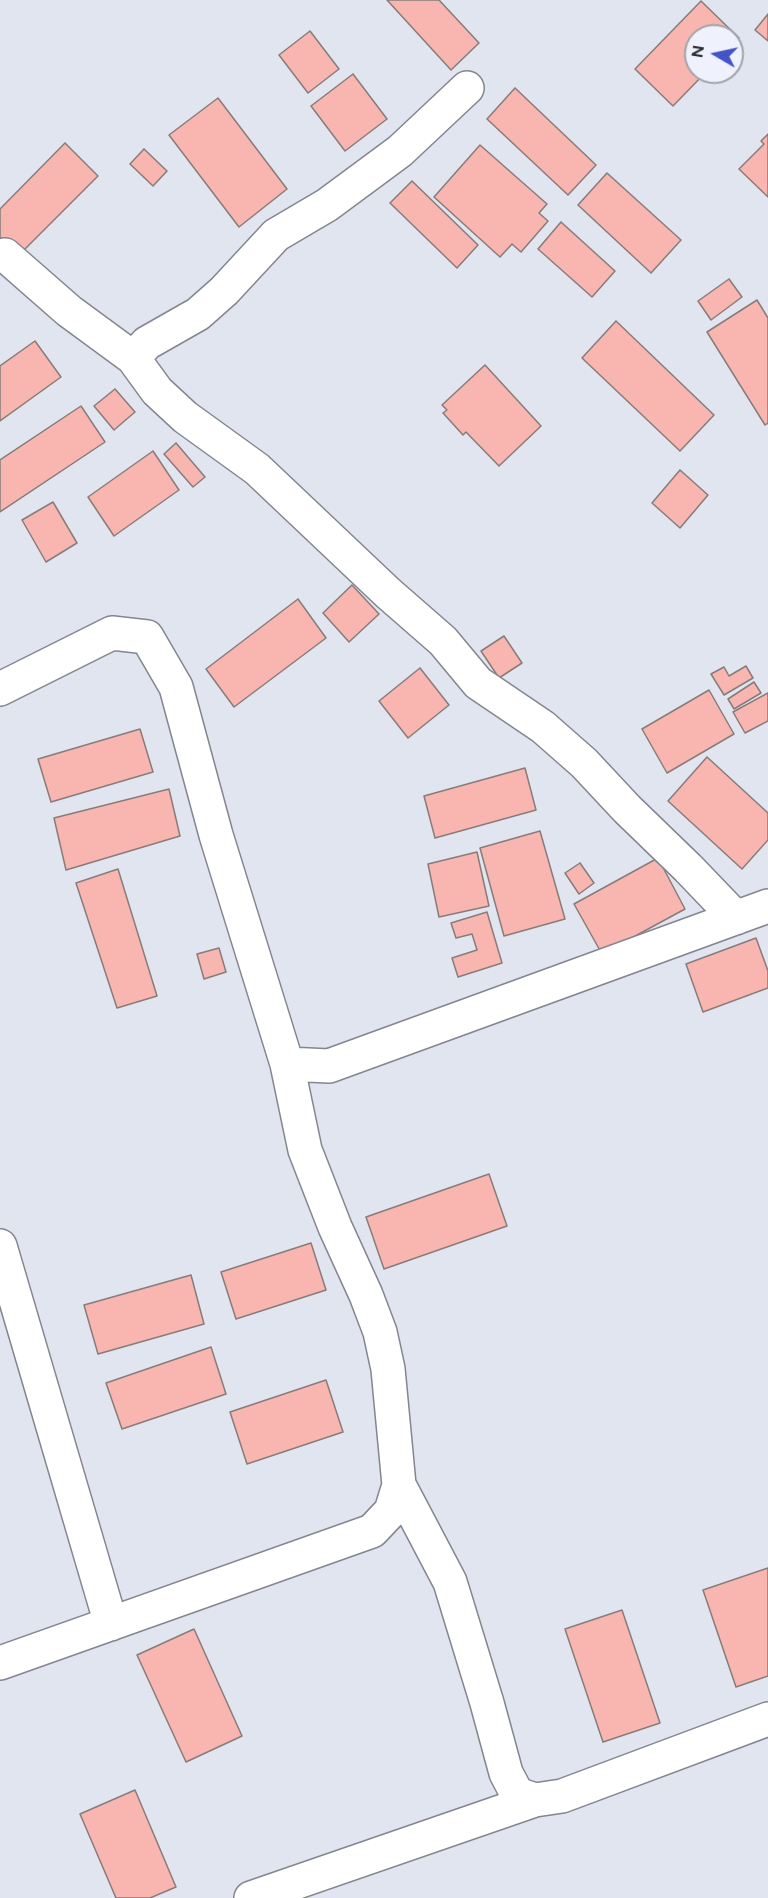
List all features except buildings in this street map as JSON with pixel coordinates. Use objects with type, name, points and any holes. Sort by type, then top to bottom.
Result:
[{"type":"street","points":[[133,358],[147,343],[198,314],[224,291],[276,235],[327,205],[400,151],[467,88]]},
{"type":"street","points":[[2,263],[133,358],[158,391],[185,417],[257,469],[388,593],[443,641],[478,682],[543,728],[584,763],[627,809],[688,868],[749,913]]},
{"type":"street","points":[[2,263],[139,388],[749,913]]},
{"type":"street","points":[[0,689],[112,633],[147,637],[177,687],[216,834],[287,1064],[305,1150],[380,1332],[388,1369],[399,1485],[450,1582],[506,1773],[517,1794],[535,1800]]},
{"type":"street","points":[[287,1064],[329,1066],[749,913]]},
{"type":"street","points":[[0,1246],[111,1624]]},
{"type":"street","points":[[0,1663],[372,1531],[391,1511],[399,1485]]},
{"type":"street","points":[[251,1898],[535,1800],[562,1796],[768,1719]]}]
